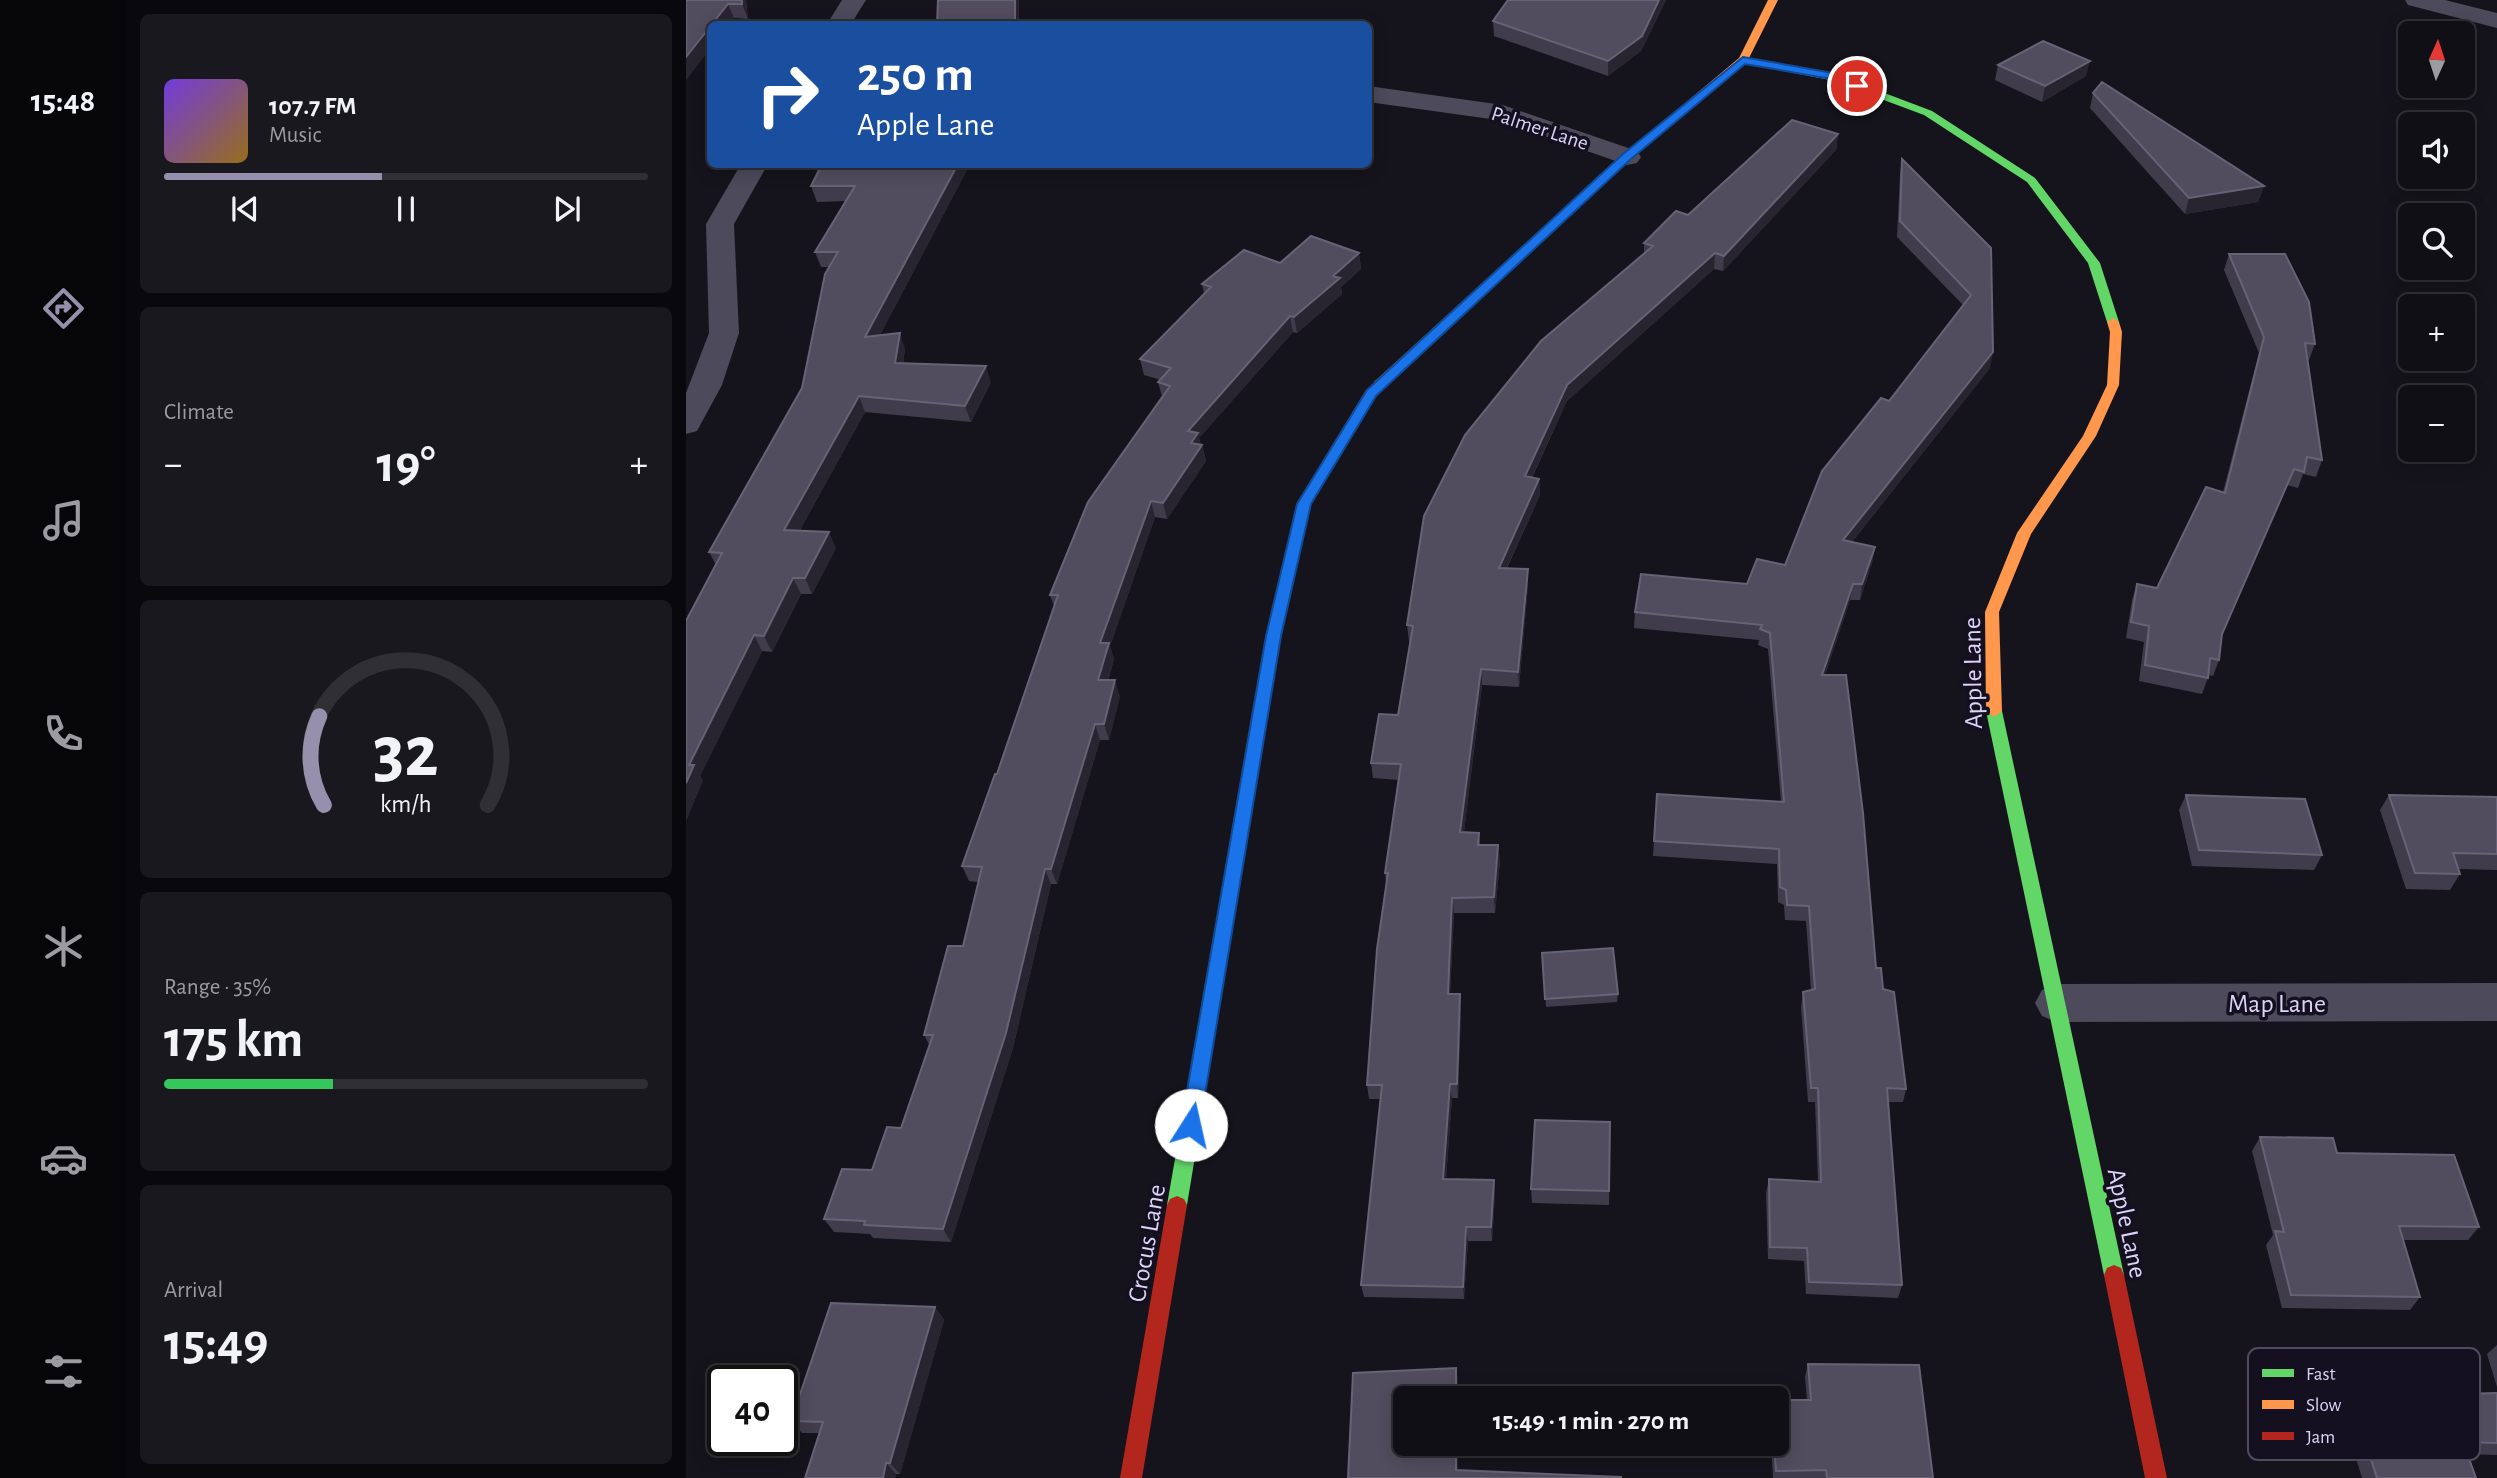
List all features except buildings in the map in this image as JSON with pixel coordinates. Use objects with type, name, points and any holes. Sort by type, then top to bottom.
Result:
[{"type":"street","points":[[841,21],[854,0]]},
{"type":"street","name":"Crocus Lane","points":[[1131,1478],[1273,636],[1304,504],[1371,393],[1627,157],[1743,60],[1773,0]]},
{"type":"street","points":[[2417,0],[2497,21]]},
{"type":"street","name":"Apple Lane","points":[[1743,60],[1833,77],[1928,113],[2031,180],[2094,263],[2116,332],[2113,385],[2089,436],[2024,533],[1992,612],[1994,720],[2057,1003],[2155,1478]]},
{"type":"street","name":"Palmer Lane","points":[[1372,95],[1503,113],[1627,157]]},
{"type":"street","points":[[686,424],[706,385],[724,333],[720,224],[753,168]]},
{"type":"street","name":"Map Lane","points":[[2057,1003],[2497,1002]]},
{"type":"traffic: fast","points":[[1743,60],[1833,77],[1928,113],[2031,180],[2094,263],[2113,322]]},
{"type":"traffic: fast","points":[[1177,1205],[1261,709]]},
{"type":"traffic: fast","points":[[1994,711],[2114,1275]]},
{"type":"traffic: slow","points":[[1379,385],[1627,157],[1743,60],[1773,0]]},
{"type":"traffic: slow","points":[[1994,711],[1992,612],[2024,533],[2089,436],[2113,385],[2116,332],[2113,322]]},
{"type":"traffic: jam","points":[[1261,709],[1273,636],[1304,504],[1371,393],[1379,385]]},
{"type":"traffic: jam","points":[[1131,1478],[1177,1205]]},
{"type":"traffic: jam","points":[[2114,1275],[2156,1478]]},
{"type":"route","points":[[1191,1125],[1273,636],[1304,504],[1371,393],[1627,157],[1743,60],[1833,77],[1857,86]]}]
